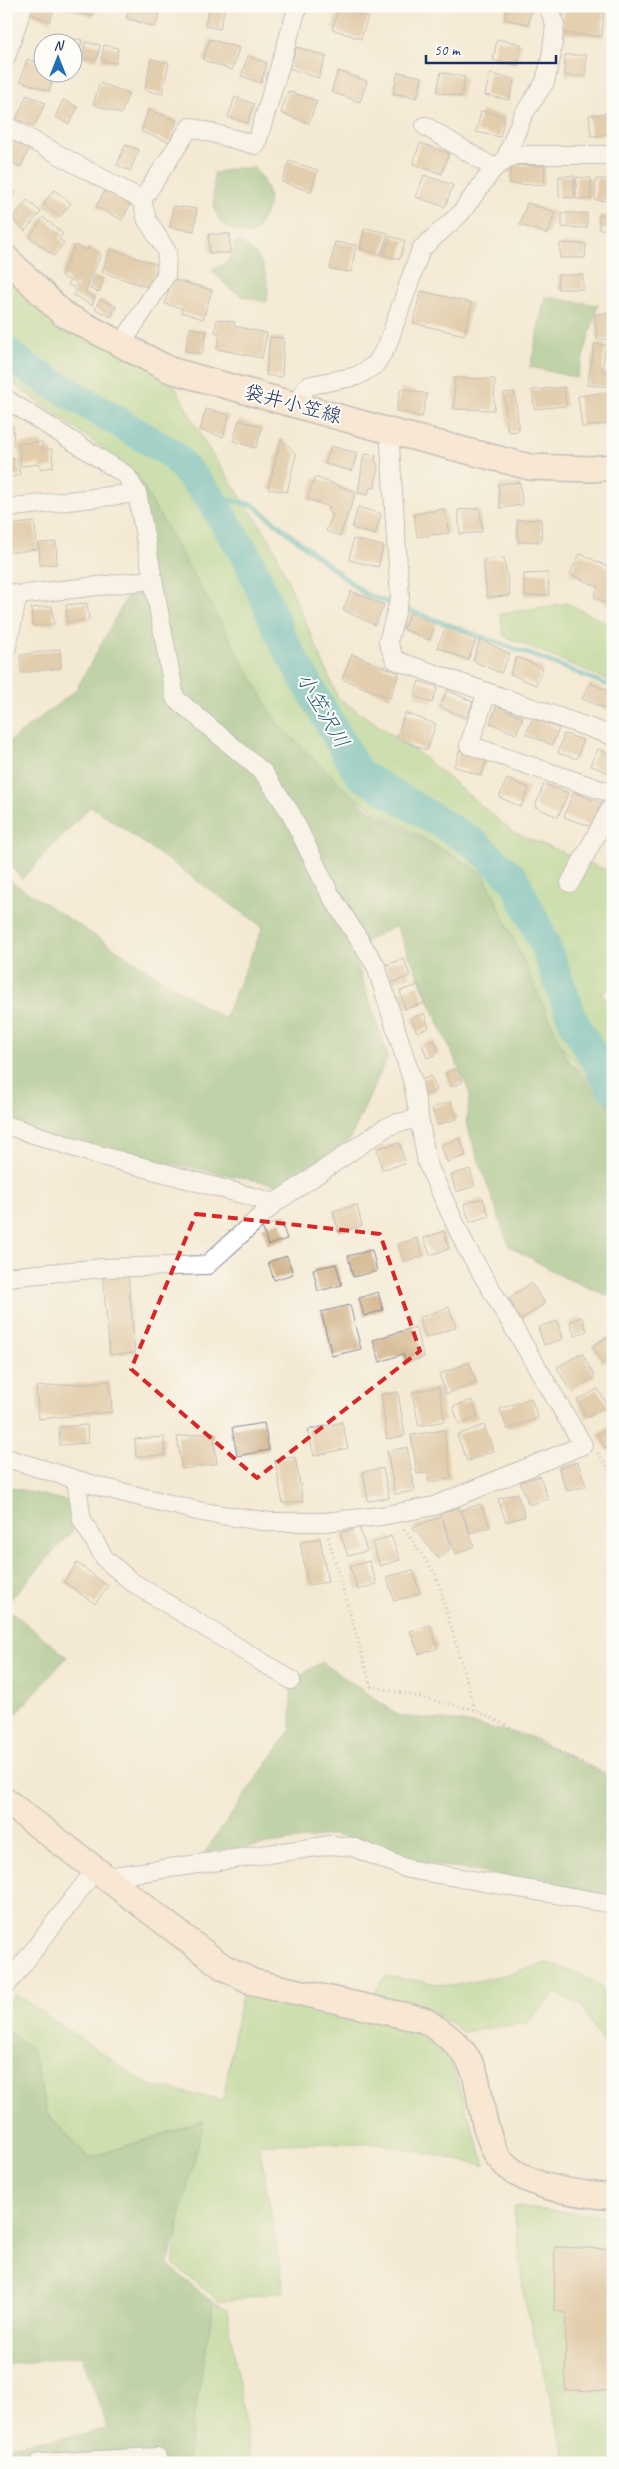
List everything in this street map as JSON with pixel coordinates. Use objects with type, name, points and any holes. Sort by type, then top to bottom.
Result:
[{"type":"street","points":[[6,56],[24,6]]},
{"type":"street","points":[[121,345],[166,275],[167,252],[147,220],[142,200],[190,127],[256,145],[298,6]]},
{"type":"street","points":[[296,405],[307,386],[357,376],[375,365],[387,346],[421,249],[460,214],[500,164],[523,115],[544,82],[549,66],[555,25],[548,6]]},
{"type":"street","points":[[6,126],[142,200]]},
{"type":"street","points":[[425,126],[500,164]]},
{"type":"street","points":[[500,164],[514,155],[613,155]]},
{"type":"street","name":"袋井小笠線","points":[[6,258],[63,314],[170,370],[389,431],[530,467],[591,469],[613,467]]},
{"type":"street","points":[[6,399],[126,476],[137,493],[175,698],[263,772],[290,812],[330,894],[376,966],[397,1025],[413,1083],[427,1163],[466,1247],[583,1446],[434,1506],[393,1514],[324,1522],[270,1522],[202,1512],[76,1480],[6,1458]]},
{"type":"street","points":[[389,431],[400,597],[388,642],[395,660],[613,736]]},
{"type":"street","points":[[6,508],[137,493]]},
{"type":"street","points":[[6,651],[12,594],[152,580]]},
{"type":"street","points":[[487,692],[469,745],[613,794]]},
{"type":"street","points":[[570,884],[613,804]]},
{"type":"street","points":[[6,1276],[103,1268],[207,1265],[275,1202],[385,1128],[396,1123],[419,1119]]},
{"type":"street","points":[[6,1125],[91,1153],[275,1202]]},
{"type":"street","points":[[76,1480],[82,1520],[105,1559],[132,1582],[291,1680]]},
{"type":"street","points":[[6,1801],[223,1967],[253,1982],[424,2020],[446,2034],[464,2053],[476,2076],[482,2114],[491,2141],[500,2158],[519,2174],[546,2187],[613,2197]]},
{"type":"street","points":[[6,1986],[102,1873],[331,1845],[352,1847],[408,1869],[613,1904]]},
{"type":"street","points":[[38,2463],[158,2457]]},
{"type":"path","points":[[583,1446],[600,1454],[613,1475]]},
{"type":"path","points":[[393,1514],[436,1575],[475,1710]]},
{"type":"path","points":[[324,1522],[371,1686],[475,1710],[613,1778]]},
{"type":"highlighted area","points":[[196,1214],[380,1234],[420,1351],[257,1478],[131,1369]]},
{"type":"green space","points":[[235,168],[255,168],[262,178],[268,194],[269,202],[267,209],[253,235],[227,228],[215,210],[213,195],[214,173]]},
{"type":"green space","points":[[235,242],[252,250],[258,257],[267,283],[267,302],[249,298],[236,292],[225,284],[212,270],[228,260]]},
{"type":"green space","points":[[6,278],[172,381],[207,447],[271,541],[338,698],[416,751],[513,832],[613,873],[613,985],[602,994],[613,1008],[613,1110],[562,1047],[484,874],[355,798],[271,724],[135,472],[6,378]]},
{"type":"green space","points":[[545,297],[598,305],[577,378],[530,367]]},
{"type":"green space","points":[[135,472],[278,724],[362,805],[484,874],[566,1056],[613,1111],[613,1298],[565,1278],[509,1246],[466,1124],[470,1094],[396,926],[352,948],[388,1057],[349,1141],[280,1185],[58,1142],[6,1123],[6,875],[15,884],[224,1019],[263,927],[91,806],[22,879],[6,861],[6,744],[76,690],[148,558],[126,475]]},
{"type":"green space","points":[[567,603],[606,623],[613,621],[613,682],[504,636],[500,614]]},
{"type":"green space","points":[[6,1486],[80,1504],[82,1520],[6,1605]]},
{"type":"green space","points":[[6,1607],[67,1657],[6,1725]]},
{"type":"green space","points":[[322,1662],[400,1716],[464,1722],[531,1737],[613,1778],[613,1895],[414,1861],[335,1835],[204,1853],[291,1729],[291,1680]]},
{"type":"green space","points":[[547,1963],[587,1977],[613,1995],[613,2045],[602,2041],[581,2006],[556,1993],[527,2023],[463,2032],[436,2013],[373,1995],[386,1976],[451,1986],[500,1976]]},
{"type":"green space","points":[[242,1992],[429,2031],[446,2047],[485,2166],[377,2143],[259,2144],[284,2291],[220,2302],[173,2264],[179,2220],[203,2121],[89,2158],[47,2113],[32,2049],[6,2031],[6,2004],[15,1994],[149,2085],[223,2100]]},
{"type":"green space","points":[[6,2031],[32,2049],[47,2113],[89,2158],[204,2121],[168,2265],[214,2304],[186,2463],[6,2463],[6,2446],[108,2430],[82,2356],[6,2365]]},
{"type":"green space","points":[[514,2207],[613,2217],[613,2463],[567,2463],[524,2298]]},
{"type":"green space","points":[[208,2298],[227,2309],[251,2463],[185,2463]]},
{"type":"building","points":[[33,6],[55,6],[50,21],[30,14]]},
{"type":"building","points":[[59,6],[96,6],[93,17]]},
{"type":"building","points":[[130,6],[162,6],[155,27],[126,18]]},
{"type":"building","points":[[210,6],[225,6],[220,29],[205,26]]},
{"type":"building","points":[[507,6],[532,6],[528,24],[504,19]]},
{"type":"building","points":[[564,6],[604,6],[602,37],[562,33]]},
{"type":"building","points":[[339,7],[368,17],[361,39],[332,29]]},
{"type":"building","points":[[210,39],[239,48],[232,70],[203,60]]},
{"type":"building","points":[[497,39],[521,44],[517,65],[493,60]]},
{"type":"building","points":[[85,42],[100,45],[97,60],[83,58]]},
{"type":"building","points":[[104,45],[118,48],[116,63],[101,61]]},
{"type":"building","points":[[297,47],[326,57],[318,78],[289,68]]},
{"type":"building","points":[[565,55],[586,55],[586,76],[565,76]]},
{"type":"building","points":[[248,56],[267,63],[261,83],[241,76]]},
{"type":"building","points":[[27,59],[32,61],[32,82],[52,82],[49,91],[20,81]]},
{"type":"building","points":[[151,59],[169,63],[162,94],[145,90]]},
{"type":"building","points":[[338,71],[367,81],[360,102],[331,92]]},
{"type":"building","points":[[398,72],[422,77],[417,98],[393,93]]},
{"type":"building","points":[[441,72],[465,77],[461,97],[437,92]]},
{"type":"building","points":[[490,74],[514,79],[509,100],[485,95]]},
{"type":"building","points":[[100,83],[129,93],[121,114],[93,104]]},
{"type":"building","points":[[288,91],[317,101],[309,123],[281,113]]},
{"type":"building","points":[[27,95],[45,103],[34,127],[16,119]]},
{"type":"building","points":[[235,97],[254,104],[247,123],[228,117]]},
{"type":"building","points":[[63,100],[78,107],[69,124],[55,117]]},
{"type":"building","points":[[148,110],[177,120],[170,142],[141,132]]},
{"type":"building","points":[[481,111],[505,116],[500,137],[476,132]]},
{"type":"building","points":[[610,113],[612,134],[591,136],[589,115]]},
{"type":"building","points":[[6,137],[30,147],[21,167],[6,160]]},
{"type":"building","points":[[420,143],[449,153],[442,174],[413,164]]},
{"type":"building","points":[[125,145],[139,150],[130,171],[117,165]]},
{"type":"building","points":[[289,161],[318,170],[311,192],[282,182]]},
{"type":"building","points":[[511,165],[545,166],[544,185],[510,184]]},
{"type":"building","points":[[424,175],[453,185],[445,207],[416,197]]},
{"type":"building","points":[[559,176],[574,176],[574,198],[559,197]]},
{"type":"building","points":[[576,177],[591,178],[591,199],[576,199]]},
{"type":"building","points":[[596,179],[610,179],[610,201],[595,200]]},
{"type":"building","points":[[6,186],[16,193],[6,205]]},
{"type":"building","points":[[106,188],[132,201],[122,220],[96,207]]},
{"type":"building","points":[[54,190],[71,203],[60,217],[43,204]]},
{"type":"building","points":[[27,200],[41,212],[25,231],[12,219]]},
{"type":"building","points":[[527,203],[555,212],[548,234],[520,225]]},
{"type":"building","points":[[173,206],[197,209],[194,231],[170,227]]},
{"type":"building","points":[[562,213],[587,213],[587,228],[562,227]]},
{"type":"building","points":[[599,215],[613,215],[613,230],[599,229]]},
{"type":"building","points":[[43,217],[63,234],[59,239],[64,243],[54,256],[30,237]]},
{"type":"building","points":[[365,228],[388,233],[382,254],[360,249]]},
{"type":"building","points":[[209,234],[230,234],[230,253],[209,253]]},
{"type":"building","points":[[390,236],[405,241],[400,259],[384,255]]},
{"type":"building","points":[[335,242],[356,245],[351,272],[330,269]]},
{"type":"building","points":[[560,243],[586,244],[585,258],[560,258]]},
{"type":"building","points":[[75,245],[87,250],[88,247],[101,254],[85,293],[95,297],[92,305],[73,295],[78,286],[76,284],[74,288],[68,284],[70,280],[61,276]]},
{"type":"building","points":[[110,249],[158,265],[150,288],[102,272]]},
{"type":"building","points":[[558,275],[583,275],[583,289],[558,289]]},
{"type":"building","points":[[95,276],[104,279],[99,292],[90,289]]},
{"type":"building","points":[[172,279],[212,290],[203,319],[181,312],[182,308],[165,304]]},
{"type":"building","points":[[421,291],[472,303],[464,335],[413,323]]},
{"type":"building","points":[[100,299],[116,307],[111,317],[95,309]]},
{"type":"building","points":[[613,312],[613,339],[597,340],[595,314]]},
{"type":"building","points":[[217,319],[235,322],[234,326],[267,333],[262,358],[217,349],[220,334],[215,332]]},
{"type":"building","points":[[190,328],[207,331],[202,354],[185,351]]},
{"type":"building","points":[[270,337],[284,338],[282,377],[266,375]]},
{"type":"building","points":[[595,344],[606,345],[602,371],[613,374],[613,387],[587,385]]},
{"type":"building","points":[[455,378],[495,379],[494,410],[454,409]]},
{"type":"building","points":[[564,387],[566,406],[534,409],[532,390]]},
{"type":"building","points":[[401,388],[427,394],[422,417],[396,411]]},
{"type":"building","points":[[515,392],[519,431],[508,432],[504,393]]},
{"type":"building","points":[[609,392],[613,423],[582,427],[578,396]]},
{"type":"building","points":[[206,409],[229,415],[223,437],[200,430]]},
{"type":"building","points":[[239,420],[262,427],[256,448],[233,441]]},
{"type":"building","points":[[6,426],[13,426],[14,446],[6,448]]},
{"type":"building","points":[[281,438],[296,454],[287,492],[268,489]]},
{"type":"building","points":[[42,442],[42,450],[52,449],[53,467],[40,469],[40,464],[21,466],[19,444]]},
{"type":"building","points":[[331,446],[357,453],[352,471],[325,464]]},
{"type":"building","points":[[364,454],[376,455],[375,462],[378,463],[375,488],[370,487],[368,495],[358,493]]},
{"type":"building","points":[[17,459],[20,475],[6,478],[6,461]]},
{"type":"building","points":[[315,477],[356,492],[340,536],[326,531],[333,514],[328,512],[330,507],[307,499]]},
{"type":"building","points":[[520,482],[522,505],[500,508],[498,484]]},
{"type":"building","points":[[358,507],[381,514],[375,535],[352,528]]},
{"type":"building","points":[[480,508],[482,532],[460,534],[458,510]]},
{"type":"building","points":[[444,509],[449,533],[417,537],[414,514]]},
{"type":"building","points":[[541,519],[542,541],[518,542],[517,520]]},
{"type":"building","points":[[34,522],[38,549],[6,553],[6,525]]},
{"type":"building","points":[[353,539],[383,546],[378,567],[349,560]]},
{"type":"building","points":[[56,542],[57,564],[40,565],[39,543]]},
{"type":"building","points":[[580,554],[613,569],[613,594],[608,604],[594,597],[598,587],[570,574]]},
{"type":"building","points":[[504,558],[510,596],[487,597],[483,560]]},
{"type":"building","points":[[548,573],[549,595],[525,596],[524,574]]},
{"type":"building","points":[[351,591],[384,605],[375,625],[343,610]]},
{"type":"building","points":[[87,603],[89,620],[67,622],[66,605]]},
{"type":"building","points":[[52,606],[54,624],[33,626],[31,608]]},
{"type":"building","points":[[410,613],[436,624],[429,640],[403,629]]},
{"type":"building","points":[[447,626],[476,640],[468,660],[437,647]]},
{"type":"building","points":[[480,639],[510,654],[501,673],[473,661]]},
{"type":"building","points":[[60,649],[61,668],[21,673],[20,655]]},
{"type":"building","points":[[352,654],[399,673],[390,698],[342,679]]},
{"type":"building","points":[[517,657],[543,668],[536,685],[510,674]]},
{"type":"building","points":[[419,681],[438,687],[432,703],[414,696]]},
{"type":"building","points":[[590,683],[613,693],[613,700],[608,710],[582,699]]},
{"type":"building","points":[[447,690],[473,702],[466,718],[440,707]]},
{"type":"building","points":[[497,706],[523,718],[516,734],[490,723]]},
{"type":"building","points":[[405,713],[436,724],[427,750],[396,739]]},
{"type":"building","points":[[533,717],[559,729],[552,745],[526,734]]},
{"type":"building","points":[[564,734],[583,740],[577,759],[558,753]]},
{"type":"building","points":[[461,747],[488,756],[481,776],[454,766]]},
{"type":"building","points":[[598,749],[613,756],[613,775],[590,765]]},
{"type":"building","points":[[507,779],[529,788],[521,807],[499,797]]},
{"type":"building","points":[[544,784],[568,793],[558,817],[535,807]]},
{"type":"building","points":[[573,792],[601,803],[592,827],[564,817]]},
{"type":"building","points":[[404,959],[410,976],[391,983],[385,965]]},
{"type":"building","points":[[419,985],[425,1003],[405,1009],[400,991]]},
{"type":"building","points":[[424,1013],[429,1027],[417,1032],[411,1018]]},
{"type":"building","points":[[434,1040],[439,1053],[427,1058],[422,1044]]},
{"type":"building","points":[[458,1068],[463,1082],[451,1087],[445,1073]]},
{"type":"building","points":[[431,1076],[437,1090],[425,1095],[419,1081]]},
{"type":"building","points":[[451,1102],[457,1119],[437,1125],[432,1108]]},
{"type":"building","points":[[460,1138],[466,1156],[447,1162],[441,1145]]},
{"type":"building","points":[[400,1143],[405,1164],[382,1169],[377,1148]]},
{"type":"building","points":[[470,1169],[475,1186],[456,1192],[451,1175]]},
{"type":"building","points":[[483,1198],[489,1216],[470,1222],[464,1204]]},
{"type":"building","points":[[357,1205],[362,1226],[339,1232],[333,1211]]},
{"type":"building","points":[[281,1221],[287,1239],[268,1245],[262,1227]]},
{"type":"building","points":[[444,1231],[449,1249],[430,1255],[424,1238]]},
{"type":"building","points":[[417,1238],[423,1256],[403,1262],[398,1244]]},
{"type":"building","points":[[372,1250],[377,1271],[353,1277],[348,1256]]},
{"type":"building","points":[[287,1256],[293,1274],[274,1280],[268,1262]]},
{"type":"building","points":[[336,1264],[342,1285],[318,1291],[313,1269]]},
{"type":"building","points":[[128,1275],[135,1353],[110,1355],[103,1278]]},
{"type":"building","points":[[531,1283],[545,1303],[520,1321],[509,1298]]},
{"type":"building","points":[[378,1292],[383,1310],[364,1316],[359,1298]]},
{"type":"building","points":[[350,1305],[361,1349],[332,1356],[321,1312]]},
{"type":"building","points":[[449,1307],[456,1327],[426,1338],[419,1318]]},
{"type":"building","points":[[582,1317],[587,1331],[575,1336],[570,1322]]},
{"type":"building","points":[[557,1321],[563,1339],[544,1345],[538,1327]]},
{"type":"building","points":[[415,1327],[424,1357],[406,1363],[403,1354],[380,1362],[373,1340]]},
{"type":"building","points":[[613,1334],[613,1357],[602,1363],[592,1346]]},
{"type":"building","points":[[582,1353],[595,1377],[570,1391],[557,1367]]},
{"type":"building","points":[[469,1363],[477,1383],[446,1394],[439,1374]]},
{"type":"building","points":[[110,1381],[112,1412],[39,1419],[36,1387]]},
{"type":"building","points":[[439,1387],[445,1421],[419,1426],[412,1392]]},
{"type":"building","points":[[598,1389],[608,1406],[587,1418],[577,1400]]},
{"type":"building","points":[[398,1392],[405,1436],[387,1439],[381,1394]]},
{"type":"building","points":[[531,1398],[538,1418],[507,1429],[500,1409]]},
{"type":"building","points":[[472,1400],[478,1418],[459,1424],[453,1407]]},
{"type":"building","points":[[342,1422],[348,1448],[314,1456],[308,1430]]},
{"type":"building","points":[[264,1423],[269,1450],[237,1456],[232,1428]]},
{"type":"building","points":[[87,1425],[88,1443],[60,1445],[59,1427]]},
{"type":"building","points":[[484,1425],[494,1451],[467,1461],[457,1435]]},
{"type":"building","points":[[613,1425],[613,1448],[607,1451],[597,1434]]},
{"type":"building","points":[[444,1430],[451,1479],[429,1482],[428,1473],[417,1474],[411,1435]]},
{"type":"building","points":[[213,1432],[217,1464],[182,1469],[177,1437]]},
{"type":"building","points":[[164,1437],[165,1455],[136,1457],[135,1439]]},
{"type":"building","points":[[407,1447],[415,1491],[395,1494],[387,1451]]},
{"type":"building","points":[[295,1457],[303,1501],[283,1504],[275,1460]]},
{"type":"building","points":[[578,1462],[586,1486],[567,1491],[559,1468]]},
{"type":"building","points":[[383,1468],[389,1498],[368,1501],[363,1472]]},
{"type":"building","points":[[540,1476],[548,1499],[529,1505],[520,1482]]},
{"type":"building","points":[[517,1493],[525,1516],[506,1522],[498,1499]]},
{"type":"building","points":[[481,1504],[490,1527],[470,1533],[462,1510]]},
{"type":"building","points":[[459,1507],[474,1546],[456,1554],[442,1519],[450,1549],[439,1559],[413,1527],[441,1517],[440,1514]]},
{"type":"building","points":[[359,1527],[367,1551],[348,1556],[340,1533]]},
{"type":"building","points":[[391,1536],[400,1560],[380,1566],[372,1543]]},
{"type":"building","points":[[320,1538],[328,1582],[308,1585],[300,1542]]},
{"type":"building","points":[[369,1561],[377,1584],[358,1590],[350,1567]]},
{"type":"building","points":[[77,1563],[108,1586],[95,1604],[64,1582]]},
{"type":"building","points":[[413,1570],[420,1593],[394,1601],[387,1577]]},
{"type":"building","points":[[430,1625],[438,1648],[419,1654],[410,1631]]},
{"type":"building","points":[[555,2247],[613,2249],[613,2323],[611,2323],[609,2391],[565,2390],[566,2314],[554,2310]]},
{"type":"waterway","name":"小笠沢川","points":[[6,352],[22,365],[172,454],[209,496],[249,561],[283,641],[359,774],[474,843],[514,879],[542,938],[575,1025],[613,1089]]},
{"type":"waterway","points":[[209,496],[253,505],[365,594],[613,687]]}]
